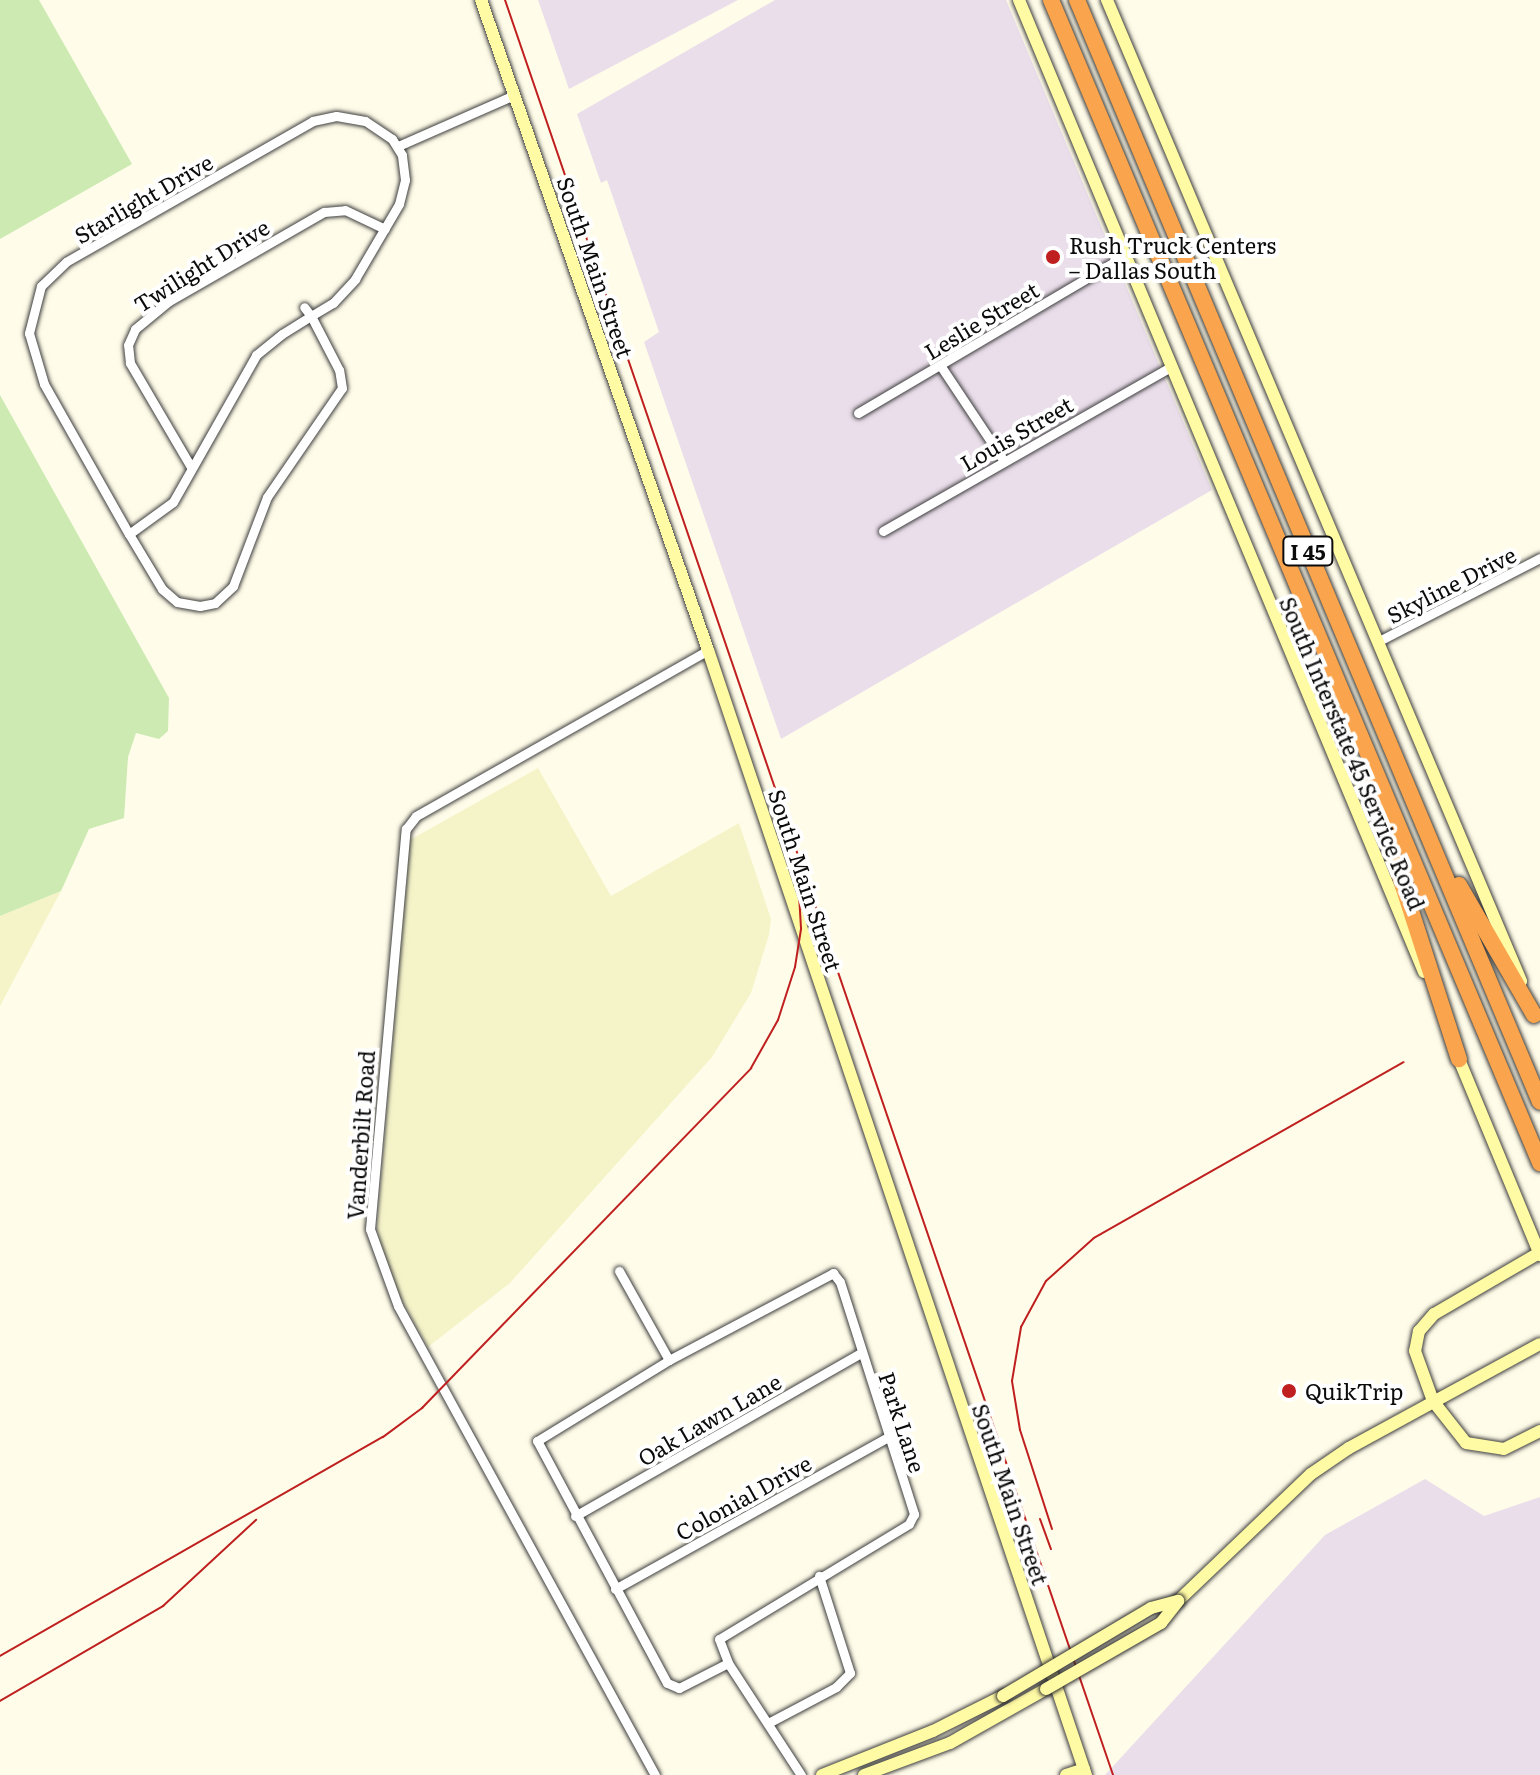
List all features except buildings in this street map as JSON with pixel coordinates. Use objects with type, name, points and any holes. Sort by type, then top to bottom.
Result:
[{"type":"highway","name":"I 45","points":[[1051,0],[1540,1163]]},
{"type":"highway","name":"I 45","points":[[1077,0],[1540,1102]]},
{"type":"highway","points":[[1375,770],[1372,790],[1459,1059]]},
{"type":"highway","points":[[1418,812],[1537,1022]]},
{"type":"main road","name":"South Main Street","points":[[481,0],[708,650],[1085,1772]]},
{"type":"main road","name":"South Interstate 45 Service Road","points":[[1019,0],[1169,368],[1540,1254]]},
{"type":"main road","points":[[1107,0],[1537,1022]]},
{"type":"main road","points":[[1540,1254],[1424,1325],[1416,1362],[1433,1401],[1453,1434],[1480,1449],[1504,1449],[1540,1431]]},
{"type":"main road","points":[[864,1775],[950,1743],[1161,1623],[1178,1601],[1193,1591],[1311,1474],[1433,1401],[1538,1345]]},
{"type":"main road","points":[[822,1775],[933,1731],[1003,1696],[1151,1608],[1178,1601]]},
{"type":"main road","points":[[1066,1775],[1085,1772]]},
{"type":"street","points":[[129,534],[164,512],[256,355],[344,293],[385,229],[403,192],[398,146],[514,95]]},
{"type":"street","name":"Starlight Drive","points":[[311,316],[339,370],[342,388],[267,497],[225,596],[200,606],[168,596],[129,534],[36,366],[30,317],[41,286],[66,262],[313,121],[336,116],[365,121],[398,146]]},
{"type":"street","name":"Twilight Drive","points":[[191,467],[130,363],[128,345],[135,329],[169,301],[324,212],[345,210],[385,229]]},
{"type":"street","name":"Leslie Street","points":[[858,413],[1123,257]]},
{"type":"street","points":[[304,307],[311,316]]},
{"type":"street","points":[[940,365],[1004,461]]},
{"type":"street","name":"Louis Street","points":[[883,531],[1169,368]]},
{"type":"street","name":"Skyline Drive","points":[[1379,641],[1540,558]]},
{"type":"street","name":"Vanderbilt Road","points":[[655,1775],[398,1306],[370,1229],[406,829],[416,816],[708,650]]},
{"type":"street","points":[[619,1271],[669,1360]]},
{"type":"street","name":"Park Lane","points":[[827,1273],[840,1282],[861,1353],[913,1520],[723,1632],[719,1645],[728,1663],[689,1685],[673,1688],[537,1450],[541,1435],[827,1273]]},
{"type":"street","name":"Oak Lawn Lane","points":[[575,1516],[861,1353]]},
{"type":"street","name":"Colonial Drive","points":[[615,1589],[888,1437]]},
{"type":"street","points":[[770,1722],[848,1679],[849,1665],[819,1576]]},
{"type":"street","points":[[728,1663],[770,1722],[801,1775]]},
{"type":"shaded area","points":[[538,0],[738,0],[569,89]]},
{"type":"shaded area","points":[[775,0],[1006,0],[1212,490],[781,739],[644,342],[659,332],[607,180],[601,183],[577,114]]},
{"type":"shaded area","points":[[1425,1479],[1484,1516],[1540,1497],[1540,1775],[1105,1775],[1325,1535]]},
{"type":"green space","points":[[0,0],[39,0],[132,164],[0,239]]},
{"type":"green space","points":[[0,395],[169,698],[168,731],[159,739],[136,733],[128,757],[124,818],[89,829],[61,891],[0,916]]},
{"type":"green space","points":[[538,768],[611,896],[739,823],[771,919],[769,935],[751,993],[712,1057],[510,1283],[428,1347],[387,1273],[377,1229],[410,840]]},
{"type":"green space","points":[[61,891],[0,1006],[0,916]]},
{"type":"railway","points":[[505,0],[1113,1775]]},
{"type":"railway","points":[[0,1656],[383,1437],[422,1408],[751,1068],[778,1020],[795,967],[801,928],[798,878]]},
{"type":"railway","points":[[1052,1529],[1020,1430],[1012,1381],[1021,1327],[1046,1281],[1094,1238],[1404,1062]]},
{"type":"railway","points":[[1040,1519],[1051,1549]]},
{"type":"railway","points":[[0,1701],[163,1606],[256,1520]]},
{"type":"place","name":"Rush Truck Centers – Dallas South","points":[[1053,257]]},
{"type":"place","name":"QuikTrip","points":[[1289,1391]]}]
